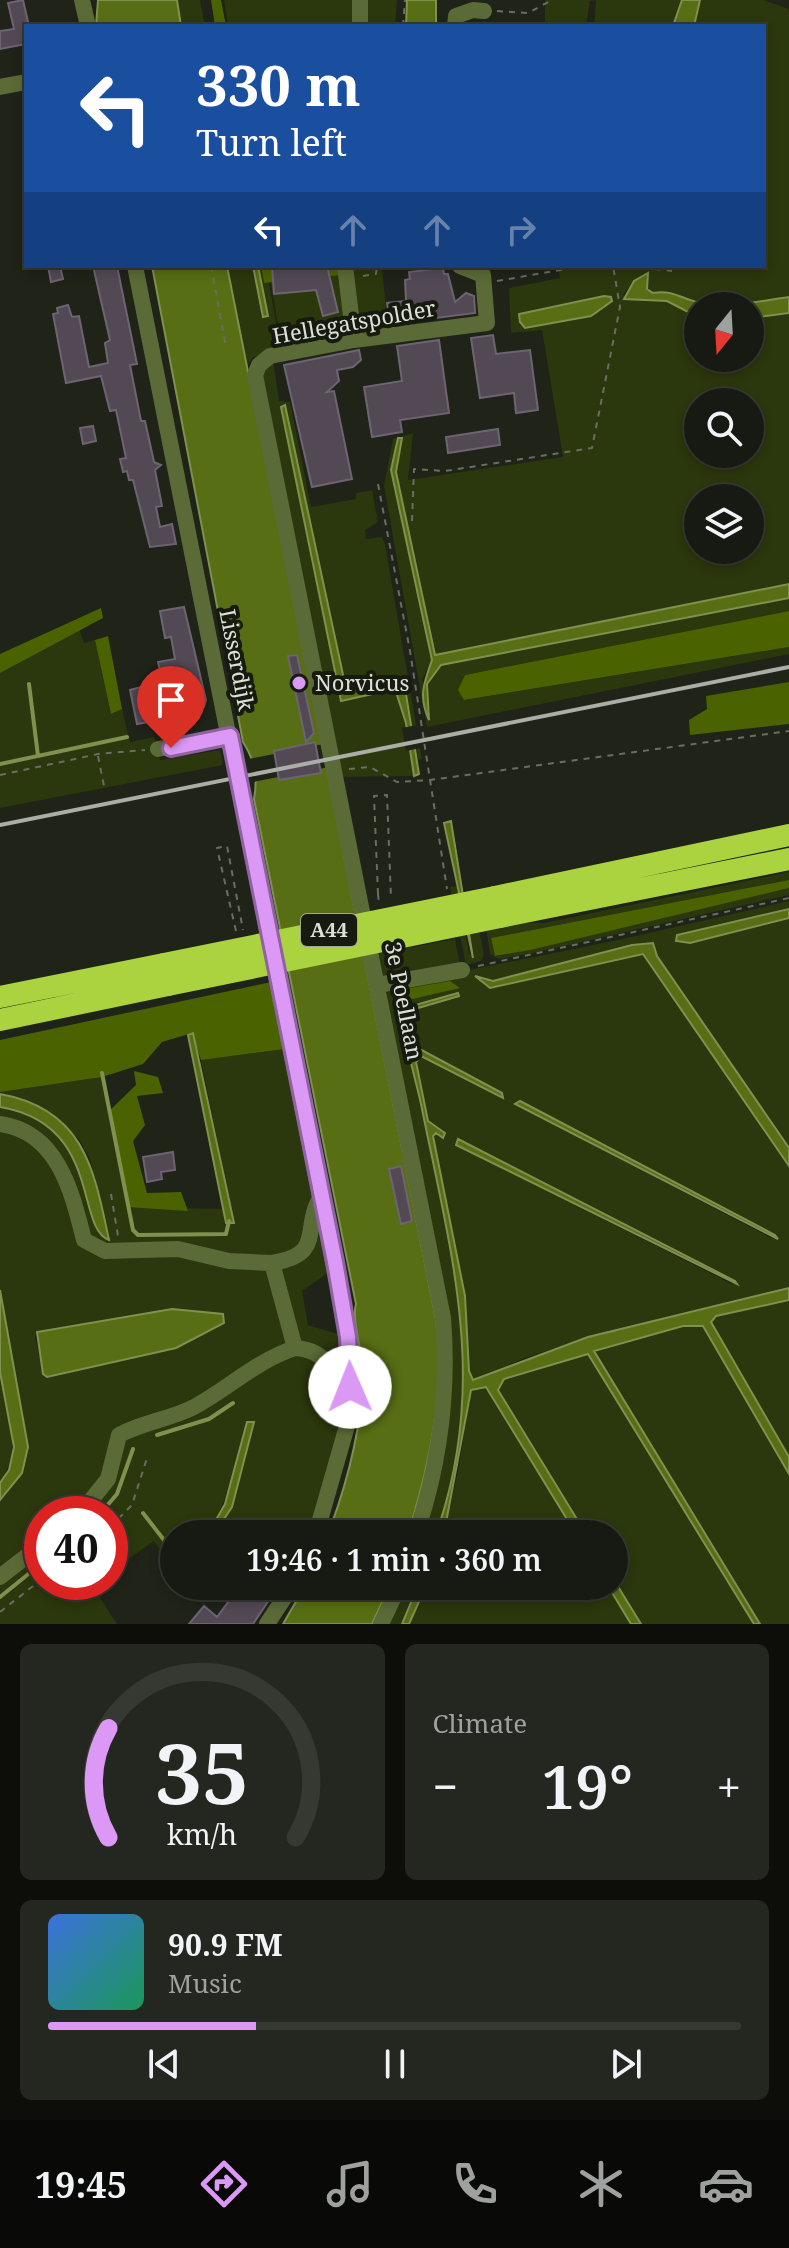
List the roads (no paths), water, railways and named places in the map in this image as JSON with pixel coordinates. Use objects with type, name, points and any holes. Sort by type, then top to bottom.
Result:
[{"type":"highway","name":"A44","points":[[497,907],[789,835]]},
{"type":"highway","name":"A44","points":[[0,997],[166,974],[497,907],[789,859]]},
{"type":"highway","name":"A44","points":[[0,1020],[166,974]]},
{"type":"street","points":[[82,0],[88,24]]},
{"type":"street","points":[[360,0],[360,24]]},
{"type":"street","points":[[455,24],[456,16],[473,10],[484,11]]},
{"type":"street","points":[[0,87],[24,82]]},
{"type":"street","name":"Lisserdijk","points":[[135,268],[348,1337],[348,1412],[338,1464],[320,1520]]},
{"type":"street","name":"Hellegatspolder","points":[[276,478],[255,375],[259,365],[270,356],[354,340],[487,323],[483,275],[465,268]]},
{"type":"street","points":[[346,272],[354,340]]},
{"type":"street","name":"3e Poellaan","points":[[276,478],[435,1270],[446,1351],[443,1420],[431,1488],[421,1520]]},
{"type":"street","points":[[158,749],[230,736]]},
{"type":"street","points":[[378,985],[462,970]]},
{"type":"street","points":[[0,1124],[34,1137],[54,1156],[73,1195],[84,1240],[105,1251],[178,1249],[229,1261],[272,1263],[296,1259],[310,1244],[314,1207],[322,1195]]},
{"type":"street","points":[[272,1263],[295,1348]]},
{"type":"street","points":[[94,1496],[108,1479],[119,1435],[139,1424],[191,1409],[253,1366],[295,1348],[312,1349],[326,1357],[337,1384],[339,1404],[348,1412]]},
{"type":"street","points":[[0,1577],[24,1558]]},
{"type":"street","points":[[267,1624],[283,1600]]},
{"type":"street","points":[[381,1624],[392,1600]]},
{"type":"waterway","points":[[29,684],[38,756]]},
{"type":"waterway","points":[[0,764],[127,737]]},
{"type":"waterway","points":[[102,1073],[133,1230],[138,1235],[226,1234],[229,1221]]},
{"type":"waterway","points":[[157,1435],[209,1419],[233,1403]]},
{"type":"waterway","points":[[115,1496],[133,1449]]},
{"type":"waterway","points":[[143,1513],[160,1535]]},
{"type":"waterway","points":[[0,1597],[24,1578]]},
{"type":"railway","points":[[0,825],[789,667]]},
{"type":"place","name":"Norvicus","points":[[299,683]]}]
